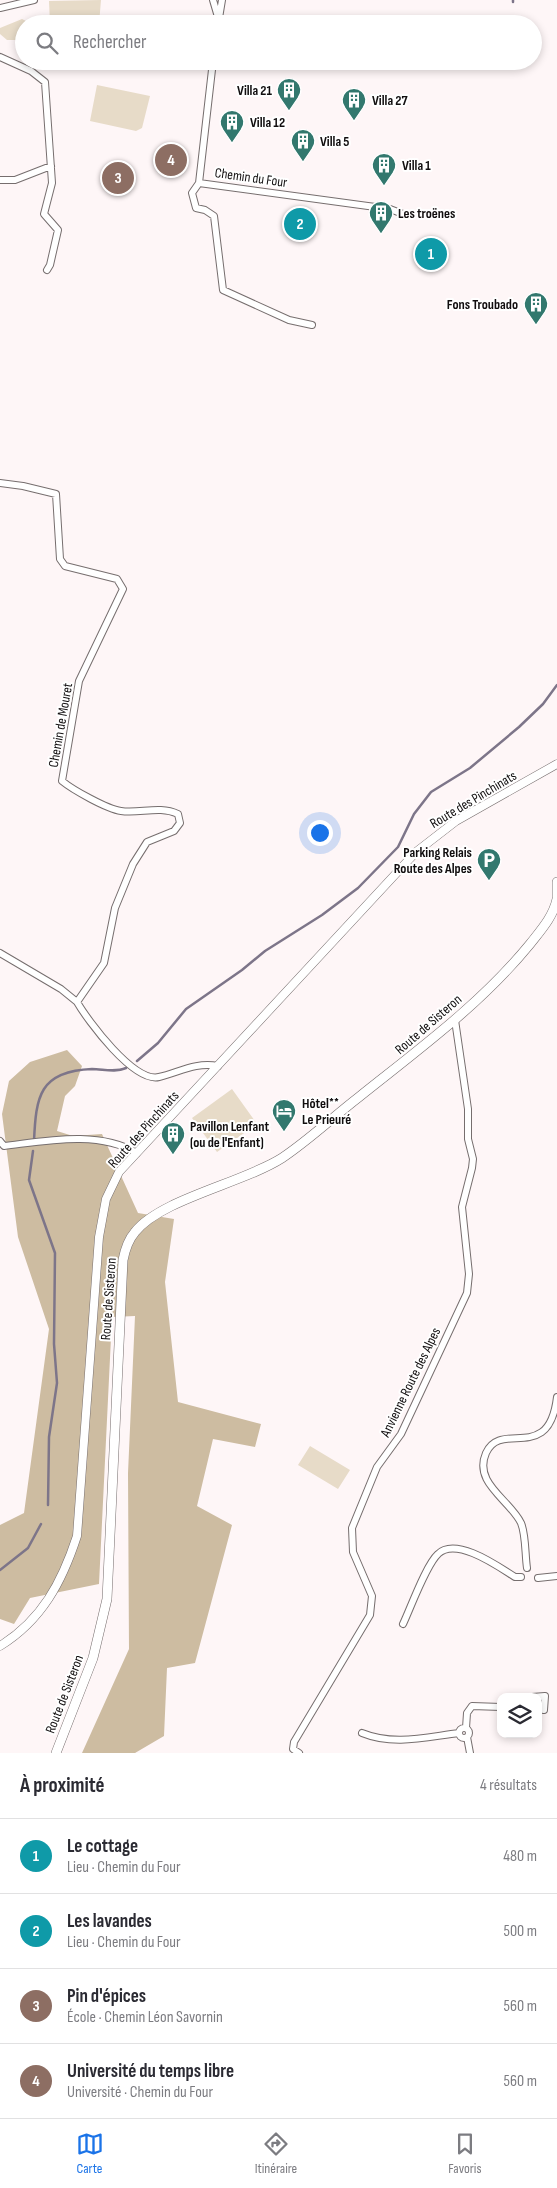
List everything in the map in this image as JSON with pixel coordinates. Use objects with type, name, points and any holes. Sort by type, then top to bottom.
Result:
[{"type":"main road","name":"Route de Sisteron","points":[[56,1753],[93,1658],[107,1599],[123,1260],[129,1240],[143,1223],[160,1212],[257,1172],[282,1158],[456,1020],[512,965],[541,930],[553,913],[557,898],[557,882]]},
{"type":"main road","name":"Route de Sisteron","points":[[541,930],[557,916]]},
{"type":"street","points":[[0,8],[34,0]]},
{"type":"street","points":[[213,0],[217,15]]},
{"type":"street","points":[[219,15],[222,0]]},
{"type":"street","points":[[0,57],[15,64]]},
{"type":"street","points":[[29,70],[45,82],[52,183],[44,214],[58,230],[50,265],[47,270]]},
{"type":"street","name":"Chemin du Four","points":[[211,70],[199,183],[390,209],[403,214]]},
{"type":"street","points":[[0,180],[15,180],[51,166]]},
{"type":"street","points":[[199,183],[192,194],[196,208],[205,210],[214,216],[223,290],[289,320],[312,325]]},
{"type":"street","name":"Chemin de Mouret","points":[[0,483],[56,494],[60,559],[65,566],[117,579],[123,589],[79,681],[62,781],[73,790],[120,811],[168,809],[178,814],[180,823],[174,831],[147,842],[133,864],[115,908],[104,963],[77,1002]]},
{"type":"street","name":"Route des Pinchinats","points":[[0,1646],[20,1634],[43,1607],[66,1568],[77,1536],[102,1211],[119,1172],[416,852],[456,821],[557,764]]},
{"type":"street","points":[[0,953],[61,989],[77,1002],[107,1043],[139,1073],[147,1077],[158,1077],[195,1064],[218,1066]]},
{"type":"street","name":"Anvienne Route des Alpes","points":[[299,1753],[293,1749],[294,1742],[370,1615],[372,1596],[356,1559],[351,1542],[352,1528],[377,1467],[401,1434],[467,1293],[470,1274],[462,1208],[472,1168],[472,1158],[468,1139],[468,1109],[456,1020]]},
{"type":"street","points":[[0,1141],[4,1146],[80,1138],[125,1146],[137,1153]]},
{"type":"street","points":[[527,1568],[522,1526],[492,1488],[484,1476],[482,1467],[489,1447],[496,1441],[536,1436],[545,1430],[555,1412],[557,1396]]},
{"type":"street","points":[[403,1624],[430,1566],[438,1554],[447,1549],[460,1550],[482,1556],[516,1577],[521,1577]]},
{"type":"street","points":[[538,1578],[557,1576]]},
{"type":"street","points":[[542,1696],[545,1696],[544,1710],[542,1710]]},
{"type":"street","points":[[470,1753],[467,1737],[470,1733],[466,1728],[467,1713],[472,1706],[497,1707]]},
{"type":"street","points":[[362,1733],[379,1740],[393,1741],[459,1733],[461,1729],[466,1728]]},
{"type":"street","points":[[459,1733],[463,1738],[467,1737]]},
{"type":"shaded area","points":[[101,0],[100,15],[50,15],[49,1]]},
{"type":"shaded area","points":[[15,22],[15,40],[7,40],[0,34],[0,28]]},
{"type":"shaded area","points":[[97,85],[150,96],[142,128],[136,131],[90,121]]},
{"type":"shaded area","points":[[67,1050],[82,1066],[75,1086],[65,1096],[57,1131],[73,1136],[102,1134],[138,1213],[174,1219],[165,1282],[178,1402],[261,1424],[255,1447],[213,1439],[197,1506],[232,1525],[195,1663],[167,1668],[164,1736],[135,1753],[82,1753],[129,1649],[128,1473],[135,1316],[112,1317],[99,1584],[30,1598],[14,1624],[0,1619],[0,1525],[24,1513],[49,1329],[18,1237],[2,1114],[9,1081],[30,1062]]},
{"type":"shaded area","points":[[232,1089],[257,1124],[217,1152],[192,1118]]},
{"type":"shaded area","points":[[310,1446],[350,1470],[338,1489],[298,1465]]},
{"type":"waterway","points":[[137,1061],[158,1043],[186,1009],[242,970],[265,951],[322,915],[358,888],[398,847],[414,814],[431,792],[470,768],[519,727],[543,704],[557,685]]},
{"type":"waterway","points":[[34,1141],[36,1111],[39,1099],[51,1081],[61,1075],[74,1071],[92,1069],[113,1071],[126,1068]]},
{"type":"waterway","points":[[33,1151],[29,1180],[55,1253],[54,1344],[57,1383],[49,1437],[48,1505]]},
{"type":"waterway","points":[[0,1570],[28,1548],[41,1524]]},
{"type":"place","name":"Villa 21","points":[[289,111]]},
{"type":"place","name":"Villa 27","points":[[354,121]]},
{"type":"place","name":"Villa 12","points":[[232,143]]},
{"type":"place","name":"Université du temps libre","points":[[171,160]]},
{"type":"place","name":"Villa 5","points":[[303,162]]},
{"type":"place","name":"Pin d'épices","points":[[118,178]]},
{"type":"place","name":"Villa 1","points":[[384,186]]},
{"type":"place","name":"Les lavandes","points":[[300,224]]},
{"type":"place","name":"Les troënes","points":[[381,234]]},
{"type":"place","name":"Le cottage","points":[[431,254]]},
{"type":"place","name":"Fons Troubado","points":[[536,325]]},
{"type":"place","name":"Parking Relais Route des Alpes","points":[[489,881]]},
{"type":"place","name":"Hôtel** Le Prieuré","points":[[284,1132]]},
{"type":"place","name":"Pavillon Lenfant (ou de l'Enfant)","points":[[173,1155]]}]
